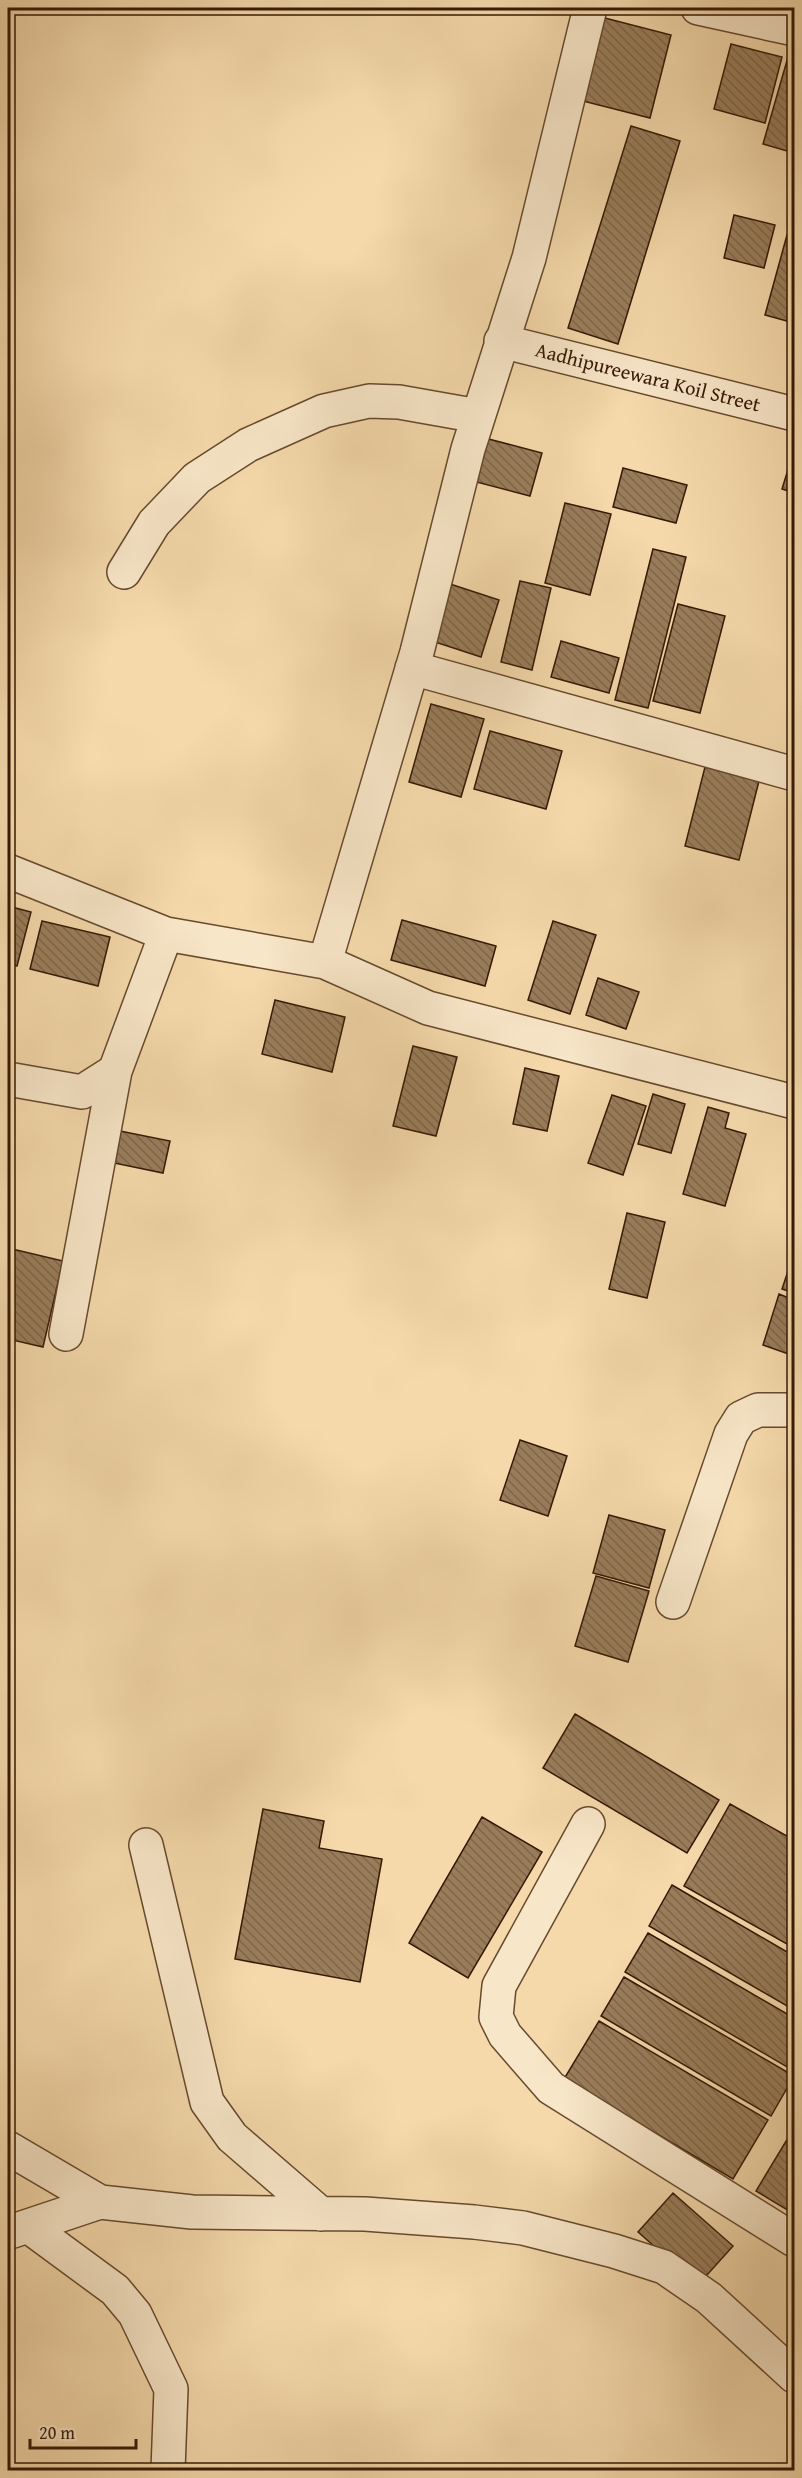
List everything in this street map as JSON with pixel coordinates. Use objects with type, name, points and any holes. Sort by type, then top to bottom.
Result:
[{"type":"street","points":[[324,962],[412,668],[478,416],[529,258],[590,8]]},
{"type":"street","points":[[698,8],[795,30]]},
{"type":"street","name":"Aadhipureewara Koil Street","points":[[501,341],[795,414]]},
{"type":"street","points":[[124,572],[154,523],[197,478],[248,445],[324,411],[369,401],[399,402],[478,416]]},
{"type":"street","points":[[412,668],[795,774]]},
{"type":"street","points":[[8,870],[166,934],[324,962],[428,1008],[795,1102]]},
{"type":"street","points":[[66,1334],[115,1071],[166,934]]},
{"type":"street","points":[[8,1079],[82,1092],[115,1071]]},
{"type":"street","points":[[673,1602],[731,1434],[741,1418],[759,1410],[795,1410]]},
{"type":"street","points":[[588,1824],[499,1986],[496,2017],[505,2035],[551,2088],[795,2240]]},
{"type":"street","points":[[146,1845],[207,2102],[232,2138],[321,2214]]},
{"type":"street","points":[[8,2148],[100,2202],[192,2212],[376,2215],[523,2228],[614,2252],[664,2267],[709,2298],[795,2376]]},
{"type":"street","points":[[18,2230],[100,2202]]},
{"type":"street","points":[[18,2230],[115,2290],[135,2314],[171,2389],[168,2470]]},
{"type":"building","points":[[601,17],[671,35],[650,118],[579,100]]},
{"type":"building","points":[[731,44],[782,57],[765,123],[714,109]]},
{"type":"building","points":[[788,57],[794,59],[794,153],[763,144]]},
{"type":"building","points":[[631,126],[680,141],[618,344],[568,328]]},
{"type":"building","points":[[734,215],[775,225],[764,268],[724,258]]},
{"type":"building","points":[[787,235],[794,237],[794,323],[765,315]]},
{"type":"building","points":[[481,437],[542,453],[530,496],[469,480]]},
{"type":"building","points":[[794,450],[794,493],[782,489]]},
{"type":"building","points":[[623,468],[687,485],[676,523],[613,507]]},
{"type":"building","points":[[565,503],[611,514],[590,595],[545,583]]},
{"type":"building","points":[[653,549],[686,557],[648,708],[615,700]]},
{"type":"building","points":[[520,581],[551,588],[532,670],[501,662]]},
{"type":"building","points":[[444,582],[499,600],[481,657],[426,639]]},
{"type":"building","points":[[678,604],[725,616],[700,713],[653,701]]},
{"type":"building","points":[[561,641],[619,658],[609,693],[551,677]]},
{"type":"building","points":[[431,704],[484,719],[461,797],[409,782]]},
{"type":"building","points":[[490,731],[562,751],[546,809],[474,789]]},
{"type":"building","points":[[705,767],[759,781],[739,860],[685,846]]},
{"type":"building","points":[[8,906],[31,912],[17,966],[8,963]]},
{"type":"building","points":[[402,920],[496,946],[485,986],[391,960]]},
{"type":"building","points":[[42,921],[110,937],[98,986],[30,969]]},
{"type":"building","points":[[553,921],[596,935],[570,1014],[528,1000]]},
{"type":"building","points":[[598,978],[639,992],[626,1029],[586,1015]]},
{"type":"building","points":[[275,1000],[345,1017],[332,1072],[262,1054]]},
{"type":"building","points":[[413,1046],[457,1057],[436,1136],[393,1126]]},
{"type":"building","points":[[525,1068],[559,1076],[547,1131],[513,1124]]},
{"type":"building","points":[[653,1094],[685,1104],[671,1153],[638,1144]]},
{"type":"building","points":[[612,1095],[646,1106],[623,1175],[588,1163]]},
{"type":"building","points":[[708,1107],[729,1113],[725,1128],[746,1134],[725,1206],[683,1194]]},
{"type":"building","points":[[120,1131],[170,1141],[163,1173],[114,1163]]},
{"type":"building","points":[[627,1213],[665,1222],[647,1298],[609,1289]]},
{"type":"building","points":[[8,1248],[63,1261],[43,1347],[8,1339]]},
{"type":"building","points":[[794,1253],[794,1293],[782,1289]]},
{"type":"building","points":[[779,1294],[794,1300],[794,1356],[763,1345]]},
{"type":"building","points":[[520,1440],[567,1456],[548,1516],[500,1500]]},
{"type":"building","points":[[609,1515],[665,1530],[649,1588],[593,1573]]},
{"type":"building","points":[[596,1576],[649,1591],[628,1662],[575,1646]]},
{"type":"building","points":[[575,1714],[719,1800],[687,1853],[543,1768]]},
{"type":"building","points":[[730,1804],[794,1840],[794,1948],[684,1886]]},
{"type":"building","points":[[263,1809],[324,1821],[319,1848],[382,1859],[360,1982],[235,1959]]},
{"type":"building","points":[[482,1817],[542,1852],[468,1978],[409,1943]]},
{"type":"building","points":[[672,1885],[794,1956],[794,2010],[649,1926]]},
{"type":"building","points":[[648,1933],[794,2018],[794,2071],[625,1972]]},
{"type":"building","points":[[624,1977],[794,2076],[771,2116],[601,2016]]},
{"type":"building","points":[[599,2021],[768,2120],[733,2179],[564,2079]]},
{"type":"building","points":[[794,2128],[794,2214],[756,2191]]},
{"type":"building","points":[[673,2193],[733,2246],[698,2285],[638,2232]]}]
